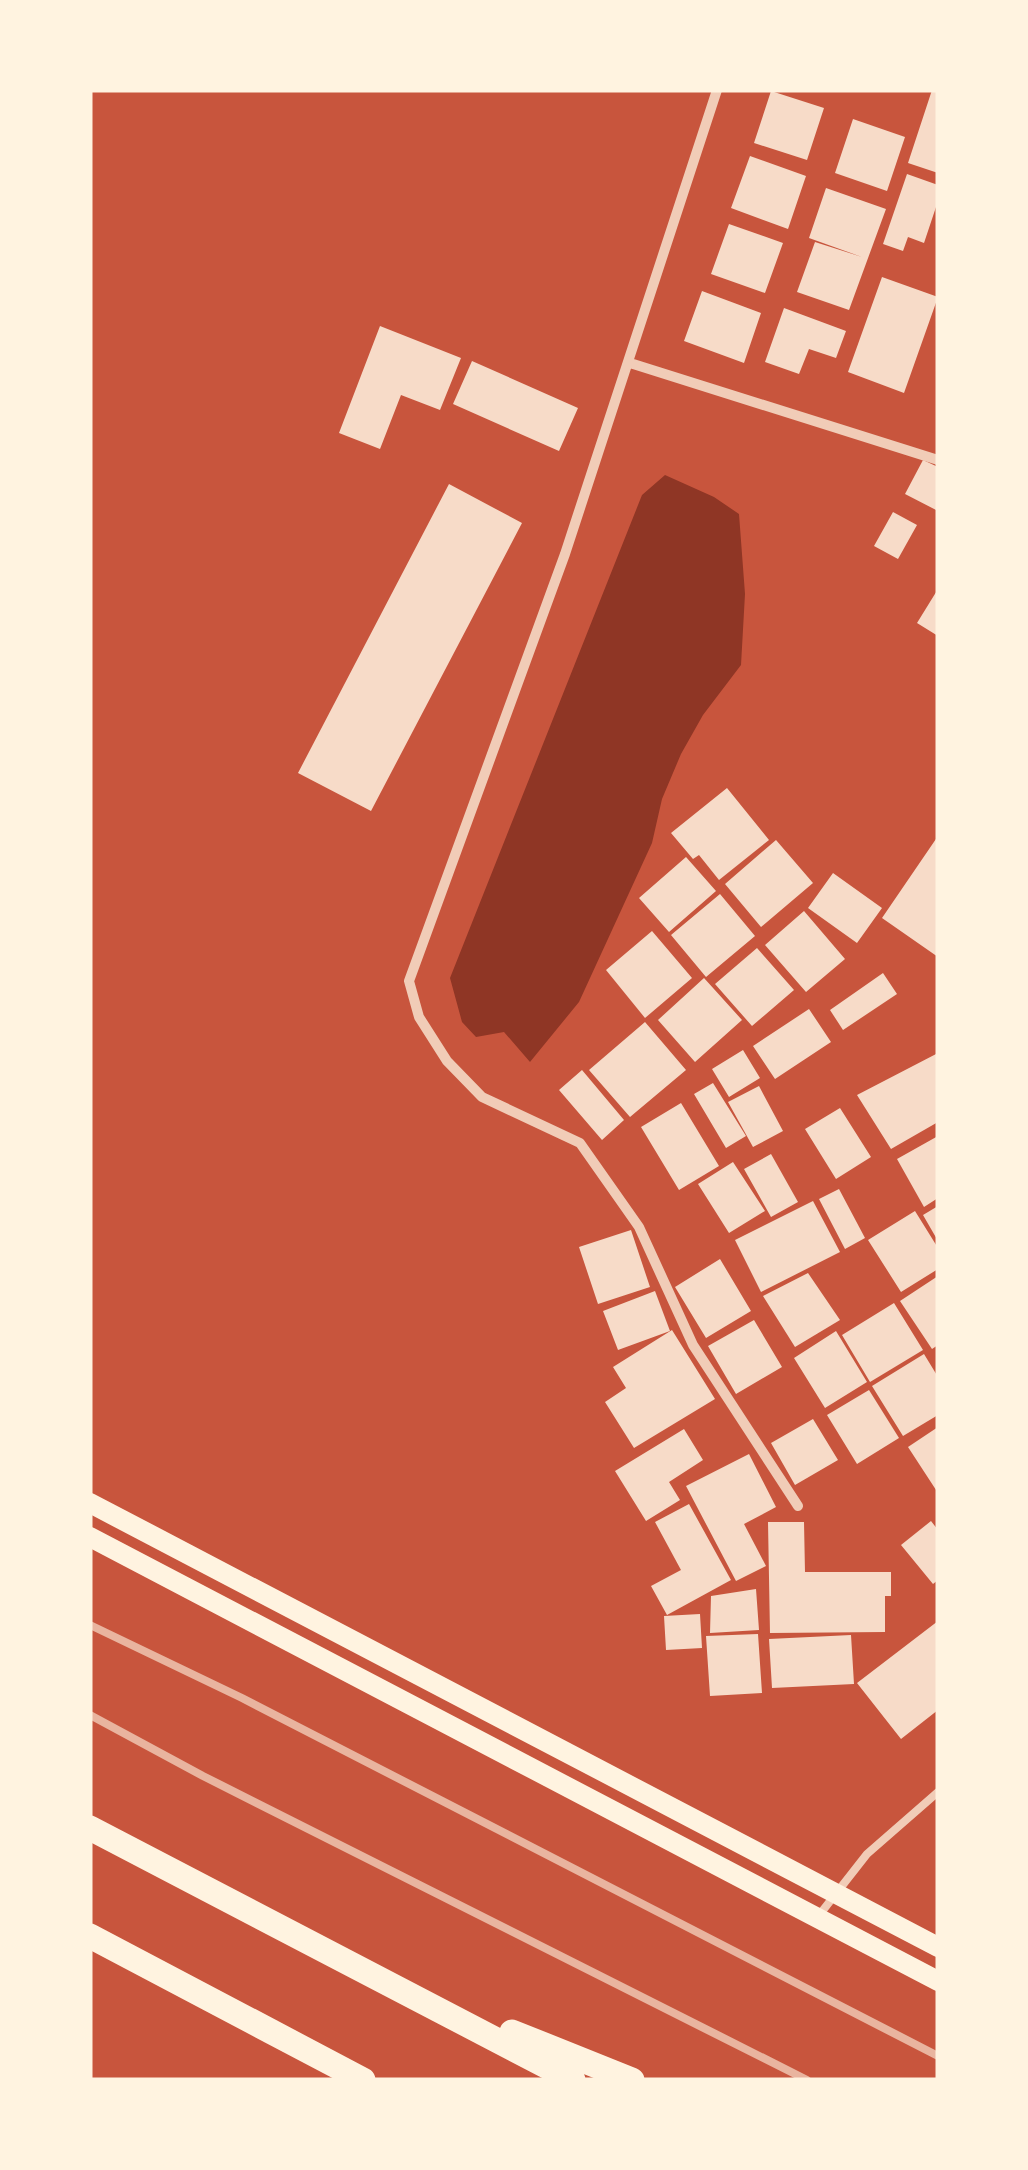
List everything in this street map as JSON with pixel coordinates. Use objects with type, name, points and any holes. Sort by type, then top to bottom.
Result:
[{"type":"main road","points":[[90,1503],[938,1947]]},
{"type":"main road","points":[[90,1538],[938,1981]]},
{"type":"main road","points":[[90,1828],[573,2080]]},
{"type":"main road","points":[[90,1936],[363,2080]]},
{"type":"main road","points":[[369,1973],[632,2080]]},
{"type":"street","points":[[717,90],[565,554],[409,981],[420,1018],[448,1061],[482,1097],[580,1143],[639,1227],[693,1345],[798,1506]]},
{"type":"street","points":[[630,363],[938,460]]},
{"type":"lane","points":[[818,1918],[867,1854],[938,1792]]},
{"type":"shaded area","points":[[665,475],[714,497],[739,514],[745,594],[741,665],[703,715],[681,754],[662,799],[652,843],[579,1002],[530,1062],[504,1032],[476,1037],[462,1022],[450,978],[642,495]]},
{"type":"building","points":[[932,90],[938,90],[938,173],[908,163]]},
{"type":"building","points":[[771,91],[824,108],[807,160],[754,143]]},
{"type":"building","points":[[853,119],[905,137],[887,191],[835,173]]},
{"type":"building","points":[[750,156],[806,176],[788,229],[731,208]]},
{"type":"building","points":[[907,174],[938,185],[938,201],[924,243],[908,237],[903,251],[883,244]]},
{"type":"building","points":[[826,188],[886,209],[849,310],[797,292],[815,242],[862,257],[809,238]]},
{"type":"building","points":[[729,224],[783,243],[765,293],[711,274]]},
{"type":"building","points":[[882,277],[938,297],[904,393],[848,372]]},
{"type":"building","points":[[702,291],[761,313],[744,363],[684,341]]},
{"type":"building","points":[[784,308],[846,331],[836,358],[809,349],[799,374],[765,362]]},
{"type":"building","points":[[380,326],[461,358],[440,410],[401,395],[380,449],[339,433]]},
{"type":"building","points":[[472,361],[578,408],[559,451],[453,404]]},
{"type":"building","points":[[923,460],[938,467],[938,511],[905,494]]},
{"type":"building","points":[[449,484],[522,523],[371,811],[298,773]]},
{"type":"building","points":[[893,512],[917,525],[898,559],[874,546]]},
{"type":"building","points":[[938,589],[938,636],[917,623]]},
{"type":"building","points":[[727,788],[769,840],[719,880],[699,855],[693,859],[671,833]]},
{"type":"building","points":[[938,836],[938,957],[882,918]]},
{"type":"building","points":[[776,840],[813,883],[761,927],[725,884]]},
{"type":"building","points":[[686,857],[716,891],[669,932],[639,898]]},
{"type":"building","points":[[833,873],[882,908],[857,943],[808,908]]},
{"type":"building","points":[[720,894],[755,936],[706,977],[671,935]]},
{"type":"building","points":[[804,911],[845,959],[806,992],[765,945]]},
{"type":"building","points":[[652,931],[692,978],[645,1018],[606,970]]},
{"type":"building","points":[[757,948],[794,990],[752,1026],[715,984]]},
{"type":"building","points":[[883,973],[897,994],[843,1030],[830,1010]]},
{"type":"building","points":[[704,978],[742,1020],[695,1062],[658,1020]]},
{"type":"building","points":[[809,1009],[831,1042],[775,1079],[753,1046]]},
{"type":"building","points":[[645,1022],[686,1070],[630,1117],[589,1070]]},
{"type":"building","points":[[743,1050],[760,1078],[729,1097],[712,1069]]},
{"type":"building","points":[[938,1053],[938,1122],[891,1149],[857,1095]]},
{"type":"building","points":[[582,1070],[624,1120],[602,1140],[559,1090]]},
{"type":"building","points":[[713,1083],[746,1136],[726,1148],[694,1094]]},
{"type":"building","points":[[759,1086],[783,1131],[753,1147],[728,1102]]},
{"type":"building","points":[[681,1103],[719,1166],[679,1190],[641,1127]]},
{"type":"building","points":[[840,1108],[871,1157],[836,1179],[805,1129]]},
{"type":"building","points":[[938,1136],[938,1198],[924,1207],[897,1159]]},
{"type":"building","points":[[771,1154],[798,1202],[771,1217],[744,1169]]},
{"type":"building","points":[[733,1162],[765,1211],[729,1233],[698,1184]]},
{"type":"building","points":[[839,1189],[865,1238],[845,1249],[819,1199]]},
{"type":"building","points":[[813,1201],[840,1252],[761,1292],[735,1240]]},
{"type":"building","points":[[938,1206],[938,1241],[923,1215]]},
{"type":"building","points":[[915,1211],[938,1248],[938,1269],[901,1292],[868,1240]]},
{"type":"building","points":[[631,1230],[650,1287],[598,1304],[579,1247]]},
{"type":"building","points":[[720,1259],[751,1311],[706,1338],[675,1287]]},
{"type":"building","points":[[808,1273],[840,1320],[795,1347],[763,1296]]},
{"type":"building","points":[[938,1276],[938,1345],[932,1349],[900,1301]]},
{"type":"building","points":[[655,1291],[670,1331],[618,1350],[603,1311]]},
{"type":"building","points":[[894,1303],[923,1350],[870,1382],[842,1335]]},
{"type":"building","points":[[754,1320],[782,1367],[736,1394],[708,1346]]},
{"type":"building","points":[[672,1330],[715,1399],[634,1448],[605,1402],[626,1388],[613,1367]]},
{"type":"building","points":[[836,1331],[867,1382],[825,1408],[794,1358]]},
{"type":"building","points":[[924,1354],[938,1377],[938,1415],[903,1436],[872,1386]]},
{"type":"building","points":[[869,1390],[899,1438],[857,1464],[827,1415]]},
{"type":"building","points":[[813,1419],[838,1460],[795,1485],[771,1443]]},
{"type":"building","points":[[938,1427],[938,1493],[908,1447]]},
{"type":"building","points":[[684,1429],[703,1460],[669,1482],[680,1500],[646,1521],[615,1471]]},
{"type":"building","points":[[749,1454],[776,1507],[744,1524],[766,1566],[736,1581],[686,1486]]},
{"type":"building","points":[[689,1504],[731,1580],[667,1615],[651,1586],[681,1570],[655,1522]]},
{"type":"building","points":[[931,1521],[938,1530],[938,1580],[933,1584],[901,1545]]},
{"type":"building","points":[[768,1522],[804,1522],[805,1572],[891,1572],[891,1596],[885,1596],[885,1632],[770,1633]]},
{"type":"building","points":[[756,1589],[759,1630],[710,1633],[711,1596]]},
{"type":"building","points":[[700,1614],[702,1648],[666,1650],[664,1616]]},
{"type":"building","points":[[938,1621],[938,1710],[901,1739],[857,1683]]},
{"type":"building","points":[[758,1634],[762,1693],[710,1696],[706,1636]]},
{"type":"building","points":[[851,1635],[854,1684],[772,1688],[769,1639]]},
{"type":"railway","points":[[90,1625],[242,1698],[938,2056]]},
{"type":"railway","points":[[90,1715],[203,1776],[807,2080]]}]
